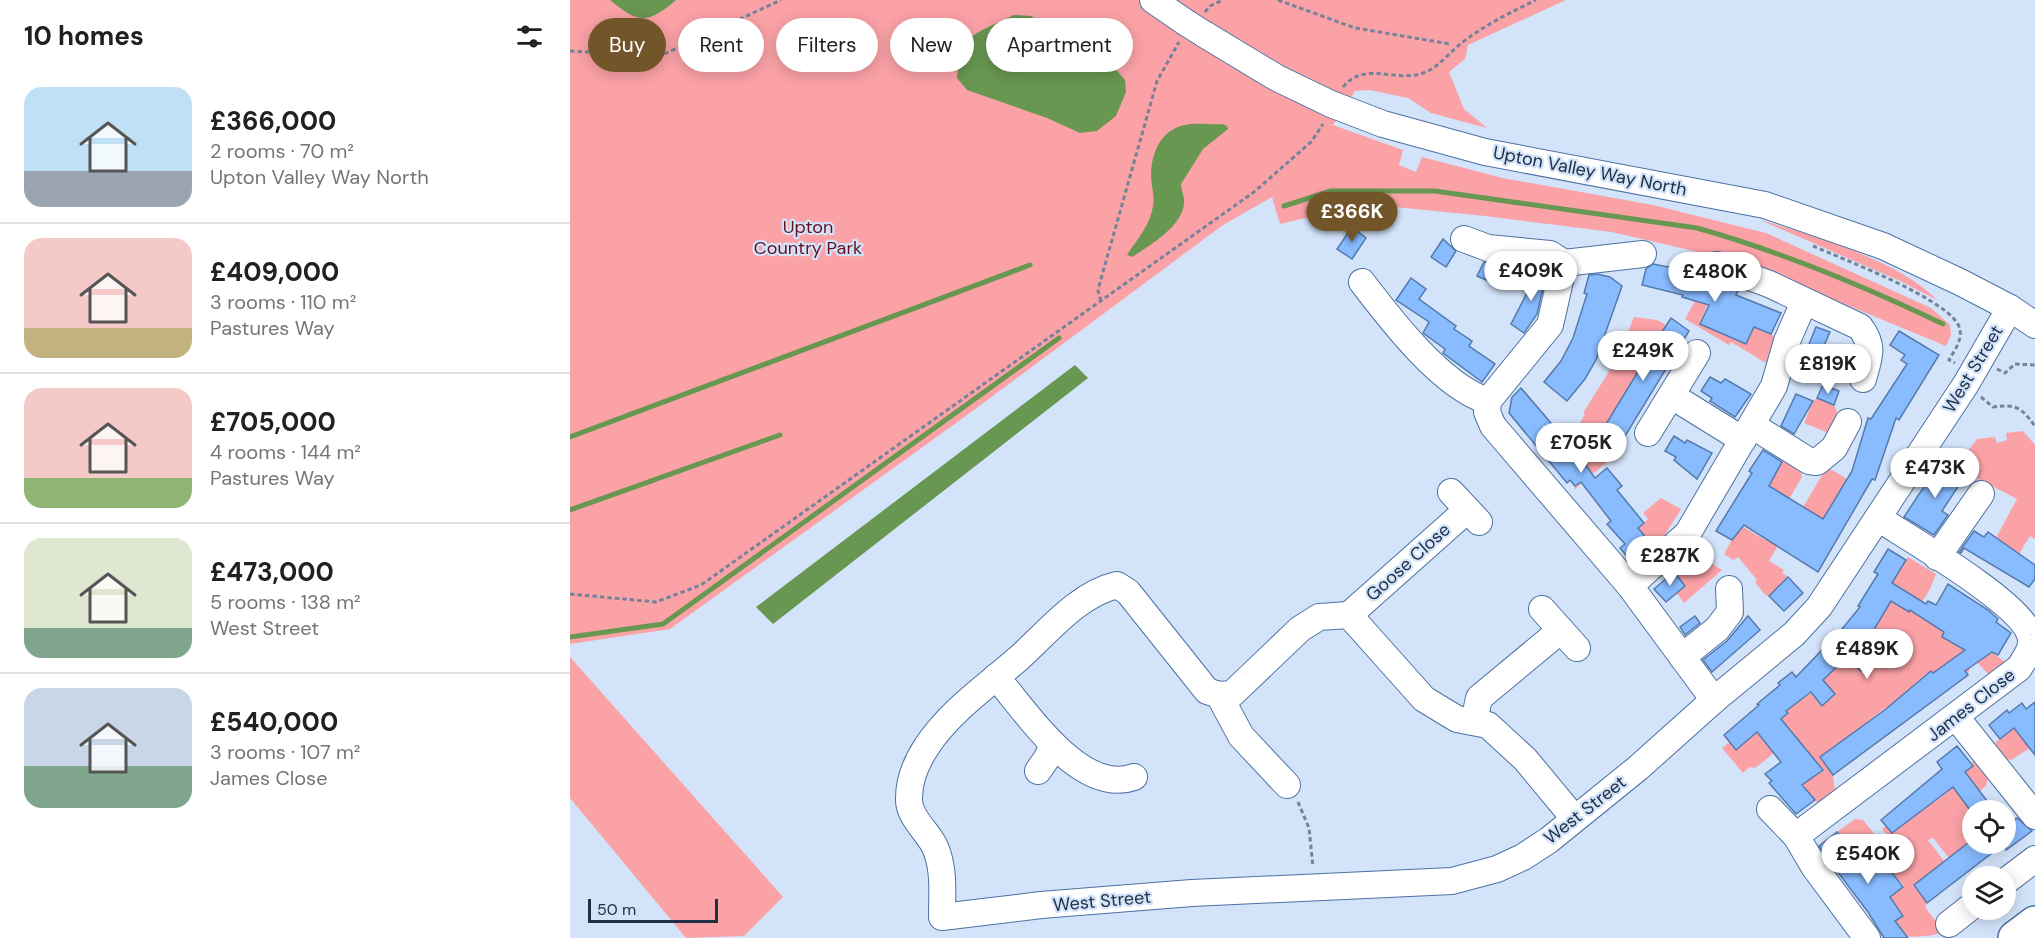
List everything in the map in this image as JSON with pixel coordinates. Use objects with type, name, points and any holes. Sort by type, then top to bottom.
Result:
[{"type":"highway","points":[[2015,938],[2035,923]]},
{"type":"street","name":"Upton Valley Way North","points":[[1153,0],[1277,78],[1331,104],[1383,124],[1485,152],[1765,205],[1883,246],[2010,308],[2035,325]]},
{"type":"street","points":[[1464,238],[1488,248],[1550,254],[1564,263],[1643,254]]},
{"type":"street","points":[[1564,263],[1550,325],[1488,401],[1487,412],[1493,426],[1630,586],[1714,700]]},
{"type":"street","points":[[1717,265],[1769,284],[1860,327],[1868,339],[1870,351],[1863,379]]},
{"type":"street","points":[[1362,282],[1392,320],[1438,368],[1473,397],[1488,401]]},
{"type":"street","points":[[1630,586],[1688,533],[1774,386],[1787,341],[1804,302]]},
{"type":"street","name":"West Street","points":[[996,677],[951,717],[926,747],[912,774],[908,800],[916,820],[934,846],[941,865],[942,917],[1041,905],[1168,895],[1452,881],[1497,869],[1523,857],[1549,840],[1638,768],[1714,700],[1794,634],[1819,607],[1969,379],[2010,308]]},
{"type":"street","points":[[1648,433],[1696,353]]},
{"type":"street","points":[[1672,396],[1809,461],[1817,462],[1834,448],[1848,422]]},
{"type":"street","points":[[1937,557],[1981,494]]},
{"type":"street","name":"Goose Close","points":[[1349,615],[1466,508]]},
{"type":"street","name":"James Close","points":[[1796,837],[2019,668],[2033,646],[2022,619],[2001,599],[1878,518]]},
{"type":"street","points":[[1134,777],[1116,780],[1083,769],[1061,754],[996,677],[1074,607],[1104,588],[1117,585],[1128,592],[1207,692],[1219,695],[1232,694],[1300,629],[1319,617],[1349,615],[1424,699],[1457,719],[1488,725],[1526,759],[1574,818]]},
{"type":"street","points":[[1682,657],[1717,629],[1730,612],[1729,589]]},
{"type":"street","points":[[1474,722],[1479,698],[1569,639],[1542,609]]},
{"type":"street","points":[[1219,695],[1241,736],[1287,785]]},
{"type":"street","points":[[1956,717],[2035,816]]},
{"type":"street","points":[[1038,771],[1053,744]]},
{"type":"street","points":[[1770,809],[1796,837],[1815,868],[1867,938]]},
{"type":"street","points":[[2016,873],[2035,859]]},
{"type":"street","points":[[1949,924],[1962,914]]},
{"type":"path","points":[[570,51],[622,54],[647,62],[781,0]]},
{"type":"path","points":[[1210,6],[1223,0]]},
{"type":"path","points":[[1278,0],[1355,28],[1450,44]]},
{"type":"path","points":[[570,594],[656,602],[701,585],[1254,192],[1287,165],[1320,130],[1331,104],[1351,77],[1362,74],[1417,75],[1438,64],[1462,42],[1495,20],[1536,0]]},
{"type":"path","points":[[1101,301],[1099,286],[1157,81],[1173,49]]},
{"type":"path","points":[[1810,245],[1924,295],[1949,313],[1960,329],[1960,340],[1949,360],[1993,407],[2009,405],[2017,407],[2035,426]]},
{"type":"path","points":[[1969,379],[1975,376],[1984,360],[2005,373],[2015,364],[2035,365]]},
{"type":"path","points":[[1287,785],[1301,806],[1309,828],[1313,854],[1312,888]]},
{"type":"green space","name":"Upton Country Park","points":[[570,0],[1566,0],[1468,45],[1465,59],[1449,72],[1464,109],[1487,128],[1431,113],[1408,98],[1370,90],[1355,91],[1333,125],[1403,150],[1399,165],[1416,172],[1422,157],[1503,178],[1653,205],[1766,233],[1931,308],[1950,325],[1951,335],[1946,346],[1745,263],[1612,232],[1365,204],[1280,224],[1272,197],[1223,225],[963,418],[670,629],[570,644]]},
{"type":"green space","points":[[1760,220],[1854,251],[1901,273],[1937,300],[1898,280]]},
{"type":"green space","points":[[1695,301],[1707,305],[1700,323],[1737,324],[1731,338],[1746,344],[1755,327],[1774,336],[1766,363],[1731,342],[1729,345],[1685,319]]},
{"type":"green space","points":[[1634,317],[1657,320],[1666,325],[1650,350],[1647,351],[1632,343],[1625,354],[1641,367],[1597,439],[1579,425],[1585,414],[1583,413],[1618,357]]},
{"type":"green space","points":[[1802,348],[1823,356],[1813,381],[1800,375],[1797,369]]},
{"type":"green space","points":[[1817,398],[1834,405],[1838,414],[1833,430],[1826,432],[1804,423],[1813,401]]},
{"type":"green space","points":[[2023,431],[2035,445],[2035,539],[2030,536],[2019,554],[1997,539],[2017,499],[1965,472],[1965,455],[1977,439],[1995,437],[1997,443],[2007,440],[2006,433]]},
{"type":"green space","points":[[1584,433],[1590,440],[1615,455],[1574,490],[1575,486],[1588,476],[1583,469],[1586,465],[1578,454],[1568,461],[1561,452]]},
{"type":"green space","points":[[1784,459],[1800,469],[1802,477],[1789,499],[1803,507],[1827,467],[1847,479],[1820,525],[1793,555],[1777,547],[1769,561],[1784,570],[1782,573],[1788,577],[1769,596],[1765,595],[1755,582],[1757,580],[1738,557],[1733,560],[1724,554],[1740,525],[1765,540],[1769,533],[1769,484]]},
{"type":"green space","points":[[1661,498],[1681,509],[1663,538],[1634,562],[1631,561],[1651,545],[1639,528],[1648,519],[1643,513]]},
{"type":"green space","points":[[1695,553],[1722,570],[1684,603],[1677,593],[1684,586],[1674,572]]},
{"type":"green space","points":[[1908,557],[1936,574],[1915,614],[1925,620],[1950,623],[1942,637],[1955,645],[1963,631],[2005,662],[1988,674],[1977,662],[1970,667],[1968,675],[1955,657],[1939,669],[1952,687],[1946,690],[1930,671],[1913,685],[1928,704],[1891,706],[1904,723],[1898,725],[1885,708],[1867,722],[1880,739],[1874,744],[1860,727],[1843,741],[1856,759],[1849,760],[1836,744],[1820,757],[1833,775],[1835,791],[1819,805],[1804,787],[1804,783],[1819,773],[1797,739],[1793,738],[1755,768],[1750,767],[1743,773],[1722,748],[1730,742],[1757,731],[1772,751],[1771,728],[1788,713],[1779,703],[1792,699],[1796,703],[1812,693],[1822,706],[1823,679],[1843,660],[1846,662],[1848,659],[1861,671],[1872,660],[1859,648],[1872,634],[1867,629],[1890,601],[1909,612],[1917,598],[1892,583]]},
{"type":"green space","points":[[570,657],[783,897],[744,936],[686,938],[570,798]]},
{"type":"green space","points":[[2018,724],[2030,748],[2011,760],[2006,759],[1995,743]]},
{"type":"green space","points":[[1974,760],[1988,778],[1986,786],[1969,800],[1962,800],[1962,847],[1949,858],[1933,838],[1928,840],[1944,861],[1914,886],[1927,903],[1925,907],[1944,932],[1913,936],[1880,932],[1903,916],[1889,896],[1904,886],[1900,881],[1890,889],[1866,862],[1861,864],[1851,851],[1832,865],[1829,860],[1847,846],[1837,832],[1855,819],[1863,820],[1886,848],[1893,843],[1882,829],[1886,826],[1892,833],[1906,822],[1896,808],[1902,802],[1914,817],[1928,806],[1917,791],[1922,785],[1935,802],[1949,791],[1944,784],[1950,784],[1972,767]]},
{"type":"shaded area","points":[[610,0],[676,0],[650,17],[636,17]]},
{"type":"shaded area","points":[[1014,15],[1035,18],[1008,18]]},
{"type":"shaded area","points":[[986,29],[986,72],[1118,72],[1125,80],[1126,92],[1116,116],[1097,131],[1080,133],[1047,118],[967,90],[957,78],[958,72],[974,72],[974,36]]},
{"type":"shaded area","points":[[1222,124],[1228,129],[1203,149],[1181,184],[1184,203],[1178,220],[1147,247],[1132,257],[1127,255],[1146,226],[1153,206],[1152,165],[1159,143],[1170,132],[1185,125]]},
{"type":"shaded area","points":[[1075,365],[1088,378],[773,624],[756,607]]},
{"type":"building","points":[[1352,227],[1366,238],[1352,259],[1337,249]]},
{"type":"building","points":[[1443,239],[1456,251],[1446,267],[1431,257]]},
{"type":"building","points":[[1484,262],[1504,266],[1496,284],[1477,276]]},
{"type":"building","points":[[1653,264],[1674,268],[1673,272],[1714,282],[1738,291],[1736,295],[1781,313],[1771,334],[1754,327],[1746,344],[1700,324],[1709,305],[1682,297],[1683,295],[1642,285],[1646,269]]},
{"type":"building","points":[[1535,268],[1547,270],[1537,314],[1524,333],[1511,324],[1529,289]]},
{"type":"building","points":[[1589,275],[1610,277],[1622,286],[1596,360],[1585,379],[1567,401],[1544,382],[1561,361],[1573,338],[1587,294],[1584,293]]},
{"type":"building","points":[[1411,278],[1426,289],[1419,299],[1456,326],[1454,329],[1472,341],[1469,346],[1495,364],[1482,382],[1443,353],[1445,349],[1423,333],[1429,322],[1396,300]]},
{"type":"building","points":[[1671,318],[1689,331],[1616,451],[1597,439],[1642,365],[1625,355],[1632,343],[1649,352]]},
{"type":"building","points":[[1816,327],[1830,332],[1820,355],[1807,349]]},
{"type":"building","points":[[1899,331],[1939,355],[1899,420],[1896,418],[1875,480],[1872,479],[1818,572],[1744,525],[1732,540],[1716,531],[1752,473],[1749,471],[1763,450],[1782,462],[1769,486],[1823,519],[1852,471],[1868,418],[1871,419],[1907,364],[1901,360],[1905,355],[1890,345]]},
{"type":"building","points":[[1710,377],[1721,383],[1725,379],[1751,394],[1735,417],[1710,401],[1712,398],[1701,391]]},
{"type":"building","points":[[1823,385],[1839,391],[1834,405],[1817,398]]},
{"type":"building","points":[[1521,388],[1595,478],[1607,468],[1622,486],[1617,490],[1644,523],[1638,528],[1652,545],[1631,561],[1620,548],[1625,544],[1607,524],[1611,521],[1581,482],[1575,486],[1570,480],[1567,483],[1509,413],[1512,397]]},
{"type":"building","points":[[1796,394],[1813,401],[1794,434],[1781,426]]},
{"type":"building","points":[[1674,436],[1685,443],[1687,440],[1712,453],[1697,479],[1674,460],[1676,457],[1665,451]]},
{"type":"building","points":[[1941,461],[1965,476],[1942,511],[1948,515],[1934,535],[1904,517]]},
{"type":"building","points":[[1974,531],[1984,537],[1988,532],[2035,565],[2035,579],[2029,587],[1964,548],[1961,553],[1959,552]]},
{"type":"building","points":[[1888,549],[1906,560],[1892,583],[1926,604],[1928,601],[1936,605],[1948,584],[1988,610],[1998,619],[1996,622],[2011,633],[1998,655],[1992,652],[1965,671],[1968,675],[1833,775],[1820,757],[1886,709],[1931,671],[1933,673],[1965,650],[1942,637],[1944,632],[1910,610],[1909,612],[1891,601],[1872,633],[1859,648],[1872,659],[1861,671],[1846,658],[1823,680],[1835,694],[1822,706],[1811,692],[1786,711],[1788,713],[1781,719],[1823,770],[1802,785],[1815,800],[1796,814],[1769,783],[1772,781],[1765,774],[1781,762],[1757,732],[1736,750],[1724,735],[1780,685],[1778,683],[1792,672],[1796,677],[1842,629],[1860,607],[1858,606],[1878,574],[1874,572]]},
{"type":"building","points":[[1674,572],[1685,586],[1666,602],[1654,589]]},
{"type":"building","points":[[1788,577],[1803,593],[1784,611],[1769,596]]},
{"type":"building","points":[[1695,616],[1700,623],[1685,635],[1680,627]]},
{"type":"building","points":[[1748,616],[1760,630],[1712,672],[1703,660],[1727,641]]},
{"type":"building","points":[[2035,702],[2035,755],[2014,728],[2000,739],[1989,725],[2007,710],[2009,713],[2022,703],[2026,709]]},
{"type":"building","points":[[1957,746],[1973,766],[1965,772],[1986,800],[1963,800],[1953,787],[1892,833],[1881,820],[1942,769],[1937,762]]},
{"type":"building","points":[[2016,819],[2032,831],[2016,843]]},
{"type":"building","points":[[1837,832],[1862,865],[1877,853],[1903,887],[1890,897],[1903,916],[1895,921],[1908,938],[1884,938],[1868,912],[1824,854],[1819,846]]},
{"type":"building","points":[[1962,848],[1962,854],[1991,854],[1975,866],[1962,866],[1962,876],[1927,903],[1914,885]]},
{"type":"waterway","points":[[1284,206],[1331,191],[1435,191],[1697,228],[1729,237],[1822,271],[1943,324]]},
{"type":"waterway","points":[[570,437],[1030,265]]},
{"type":"waterway","points":[[570,637],[663,624],[1059,338]]},
{"type":"waterway","points":[[570,510],[780,435]]}]
